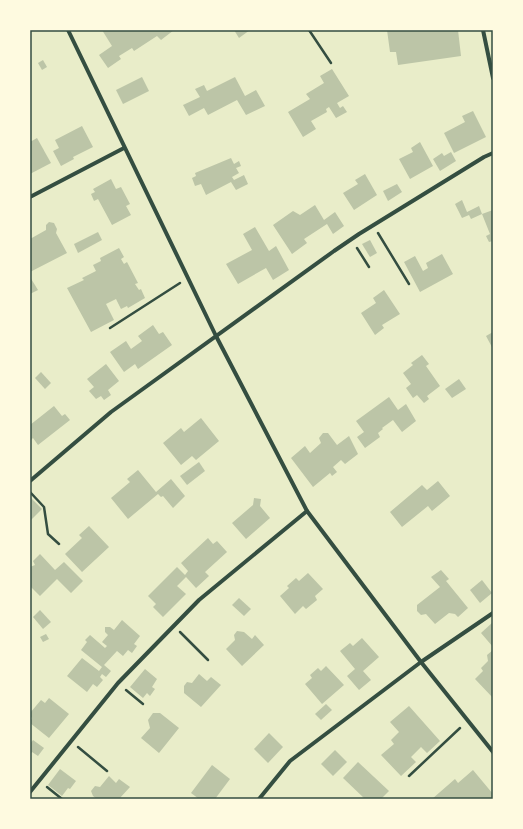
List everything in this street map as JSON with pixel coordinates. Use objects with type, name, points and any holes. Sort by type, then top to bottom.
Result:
[{"type":"street","points":[[68,30],[187,278],[307,511],[421,662],[493,752]]},
{"type":"street","points":[[483,30],[493,78]]},
{"type":"street","points":[[30,197],[124,148]]},
{"type":"street","points":[[30,481],[111,412],[351,239],[484,157],[493,153]]},
{"type":"street","points":[[30,792],[111,690],[199,600],[307,511]]},
{"type":"street","points":[[258,799],[290,762],[421,662],[493,613]]},
{"type":"path","points":[[308,30],[331,64]]},
{"type":"path","points":[[373,225],[410,284]]},
{"type":"path","points":[[351,239],[369,267]]},
{"type":"path","points":[[110,328],[187,278]]},
{"type":"path","points":[[30,492],[44,508],[48,534],[59,544]]},
{"type":"path","points":[[174,626],[208,660]]},
{"type":"path","points":[[118,683],[143,704]]},
{"type":"path","points":[[409,776],[468,721]]},
{"type":"path","points":[[71,741],[107,771]]},
{"type":"path","points":[[39,781],[62,799]]},
{"type":"building","points":[[102,30],[174,30],[161,40],[157,36],[134,51],[132,48],[119,56],[121,59],[108,68],[99,55],[112,46]]},
{"type":"building","points":[[234,30],[250,30],[239,38]]},
{"type":"building","points":[[387,30],[458,30],[461,56],[398,65],[396,52],[390,52]]},
{"type":"building","points":[[43,60],[47,67],[42,70],[38,63]]},
{"type":"building","points":[[332,69],[349,96],[337,103],[340,108],[343,106],[347,112],[336,118],[329,107],[326,109],[327,112],[311,121],[316,129],[303,137],[288,112],[310,99],[306,94],[324,83],[320,76]]},
{"type":"building","points":[[142,77],[149,91],[123,104],[116,90]]},
{"type":"building","points":[[235,77],[245,96],[256,90],[265,106],[246,115],[237,100],[208,115],[204,108],[189,116],[183,105],[200,97],[195,89],[204,85],[207,91]]},
{"type":"building","points":[[473,111],[486,137],[454,153],[444,133],[465,122],[462,116]]},
{"type":"building","points":[[82,126],[93,147],[73,157],[74,159],[61,166],[53,151],[59,148],[55,140]]},
{"type":"building","points":[[37,138],[51,163],[30,174],[30,142]]},
{"type":"building","points":[[420,142],[433,166],[410,179],[399,159],[413,152],[411,148]]},
{"type":"building","points":[[451,152],[456,161],[440,171],[433,159],[442,153],[444,156]]},
{"type":"building","points":[[231,158],[234,164],[239,161],[241,166],[236,168],[239,173],[232,177],[234,180],[244,175],[248,184],[236,190],[231,182],[206,195],[201,184],[195,186],[192,178],[196,176],[195,173]]},
{"type":"building","points":[[365,174],[377,195],[354,210],[343,193],[358,184],[355,180]]},
{"type":"building","points":[[111,179],[116,189],[121,187],[130,204],[126,206],[131,215],[112,225],[98,199],[94,201],[91,194],[95,192],[93,189]]},
{"type":"building","points":[[397,184],[402,192],[388,201],[383,191]]},
{"type":"building","points":[[462,200],[467,212],[479,206],[482,214],[471,219],[469,215],[462,218],[455,204]]},
{"type":"building","points":[[315,205],[324,220],[335,212],[344,226],[333,234],[327,224],[304,239],[307,243],[292,254],[273,225],[293,211],[300,215]]},
{"type":"building","points":[[493,210],[493,241],[489,242],[486,236],[490,234],[482,214]]},
{"type":"building","points":[[49,222],[54,223],[57,229],[56,233],[67,253],[30,272],[30,239],[46,230],[46,225]]},
{"type":"building","points":[[255,227],[269,251],[276,246],[289,270],[273,280],[266,268],[238,284],[226,264],[252,250],[243,234]]},
{"type":"building","points":[[98,232],[102,240],[78,253],[74,244]]},
{"type":"building","points":[[370,240],[377,253],[370,257],[362,244]]},
{"type":"building","points":[[119,248],[124,257],[121,259],[124,264],[127,262],[138,283],[135,284],[139,290],[141,289],[145,298],[128,308],[127,306],[121,309],[116,299],[106,304],[114,320],[91,332],[67,288],[84,280],[82,278],[96,271],[93,265],[101,261],[100,258]]},
{"type":"building","points":[[442,254],[453,274],[420,292],[404,262],[415,256],[423,271],[428,268],[426,263]]},
{"type":"building","points":[[30,277],[38,290],[30,294]]},
{"type":"building","points":[[384,290],[400,314],[382,325],[384,328],[375,335],[361,313],[376,303],[373,298]]},
{"type":"building","points":[[153,325],[159,334],[163,332],[172,345],[138,369],[135,364],[124,372],[110,352],[126,341],[131,349],[142,341],[138,336]]},
{"type":"building","points":[[493,332],[493,349],[486,336]]},
{"type":"building","points":[[422,355],[429,364],[426,366],[440,386],[427,396],[429,399],[424,403],[417,395],[413,398],[406,388],[411,384],[403,373],[413,365],[411,363]]},
{"type":"building","points":[[106,364],[119,381],[108,390],[111,395],[104,400],[101,396],[96,399],[89,391],[94,387],[87,379]]},
{"type":"building","points":[[41,372],[51,383],[45,389],[35,378]]},
{"type":"building","points":[[459,379],[466,389],[452,398],[445,389]]},
{"type":"building","points":[[389,397],[398,410],[406,404],[416,421],[402,432],[393,420],[378,433],[380,437],[365,448],[357,437],[364,432],[356,421]]},
{"type":"building","points":[[54,406],[62,416],[65,414],[70,420],[38,445],[33,438],[30,441],[30,425]]},
{"type":"building","points":[[201,418],[219,441],[196,460],[192,456],[181,465],[163,443],[181,428],[184,432]]},
{"type":"building","points":[[323,433],[328,433],[337,445],[349,436],[358,454],[345,464],[341,460],[333,467],[337,472],[332,476],[330,473],[313,487],[291,458],[305,446],[310,453],[321,443],[319,438]]},
{"type":"building","points":[[199,462],[205,471],[187,485],[180,476]]},
{"type":"building","points":[[138,470],[156,492],[171,479],[185,496],[173,508],[163,496],[161,497],[158,494],[128,519],[111,498],[130,482],[127,479]]},
{"type":"building","points":[[438,481],[450,496],[432,511],[428,506],[402,527],[390,512],[422,485],[427,490]]},
{"type":"building","points":[[30,497],[42,509],[30,521]]},
{"type":"building","points":[[254,498],[261,499],[260,506],[270,518],[246,539],[232,523],[253,505]]},
{"type":"building","points":[[89,526],[109,547],[82,572],[65,554],[82,538],[79,535]]},
{"type":"building","points":[[208,538],[213,544],[217,541],[227,552],[205,572],[209,576],[196,588],[186,577],[177,586],[186,594],[163,617],[153,607],[156,604],[148,596],[177,567],[185,575],[188,571],[181,563]]},
{"type":"building","points":[[40,554],[55,570],[64,562],[83,581],[71,593],[57,579],[40,596],[30,586],[30,567],[35,565],[33,561]]},
{"type":"building","points":[[441,570],[449,579],[446,581],[468,608],[458,617],[455,614],[449,613],[435,624],[426,614],[421,615],[417,611],[417,605],[440,587],[431,577]]},
{"type":"building","points":[[308,573],[323,589],[315,596],[317,600],[306,609],[303,606],[295,614],[280,596],[289,588],[287,586],[296,578],[299,581]]},
{"type":"building","points":[[482,580],[492,593],[480,603],[470,590]]},
{"type":"building","points":[[239,598],[251,609],[244,616],[232,605]]},
{"type":"building","points":[[40,610],[51,622],[43,629],[33,617]]},
{"type":"building","points":[[122,620],[140,636],[134,644],[137,646],[132,653],[128,650],[123,656],[117,651],[104,665],[111,671],[106,677],[102,674],[100,677],[103,680],[97,687],[93,684],[87,692],[67,676],[82,658],[99,671],[102,667],[81,650],[87,642],[85,640],[90,635],[105,648],[107,646],[102,642],[108,635],[105,632],[105,627],[110,627],[114,630]]},
{"type":"building","points":[[493,622],[493,647],[481,633]]},
{"type":"building","points":[[237,631],[244,632],[252,639],[255,635],[264,645],[242,666],[226,649],[235,640],[234,635]]},
{"type":"building","points":[[46,634],[49,639],[43,642],[40,637]]},
{"type":"building","points":[[362,638],[379,657],[363,671],[371,680],[359,690],[347,676],[355,669],[340,651],[350,643],[353,646]]},
{"type":"building","points":[[493,650],[493,698],[475,679],[483,671],[481,668],[488,661],[487,655]]},
{"type":"building","points":[[326,666],[344,685],[322,704],[305,684],[312,678],[310,675],[318,668],[321,671]]},
{"type":"building","points":[[145,669],[157,679],[152,687],[155,689],[150,696],[147,693],[143,698],[130,687]]},
{"type":"building","points":[[199,674],[207,681],[211,677],[221,685],[201,707],[184,693],[184,686],[187,682],[192,683]]},
{"type":"building","points":[[49,698],[69,714],[49,738],[30,723],[32,718],[30,713],[41,700],[45,703]]},
{"type":"building","points":[[326,704],[332,710],[321,720],[315,714]]},
{"type":"building","points":[[409,706],[440,741],[427,753],[421,747],[411,757],[416,762],[401,776],[381,755],[394,744],[391,740],[399,732],[390,722]]},
{"type":"building","points":[[153,713],[160,713],[179,728],[159,753],[141,738],[150,728],[148,720]]},
{"type":"building","points":[[269,733],[283,747],[268,763],[254,749]]},
{"type":"building","points":[[33,740],[44,748],[38,756],[32,752],[30,755],[30,744]]},
{"type":"building","points":[[335,750],[347,762],[333,776],[321,764]]},
{"type":"building","points":[[358,762],[389,791],[381,799],[365,799],[343,778]]},
{"type":"building","points":[[212,765],[230,779],[215,799],[199,799],[191,793]]},
{"type":"building","points":[[60,769],[76,781],[62,796],[48,785]]},
{"type":"building","points":[[473,770],[493,794],[493,799],[432,799],[455,779],[458,783]]},
{"type":"building","points":[[109,776],[116,783],[119,779],[130,787],[119,799],[97,799],[93,796],[91,791],[95,786],[100,787]]}]
